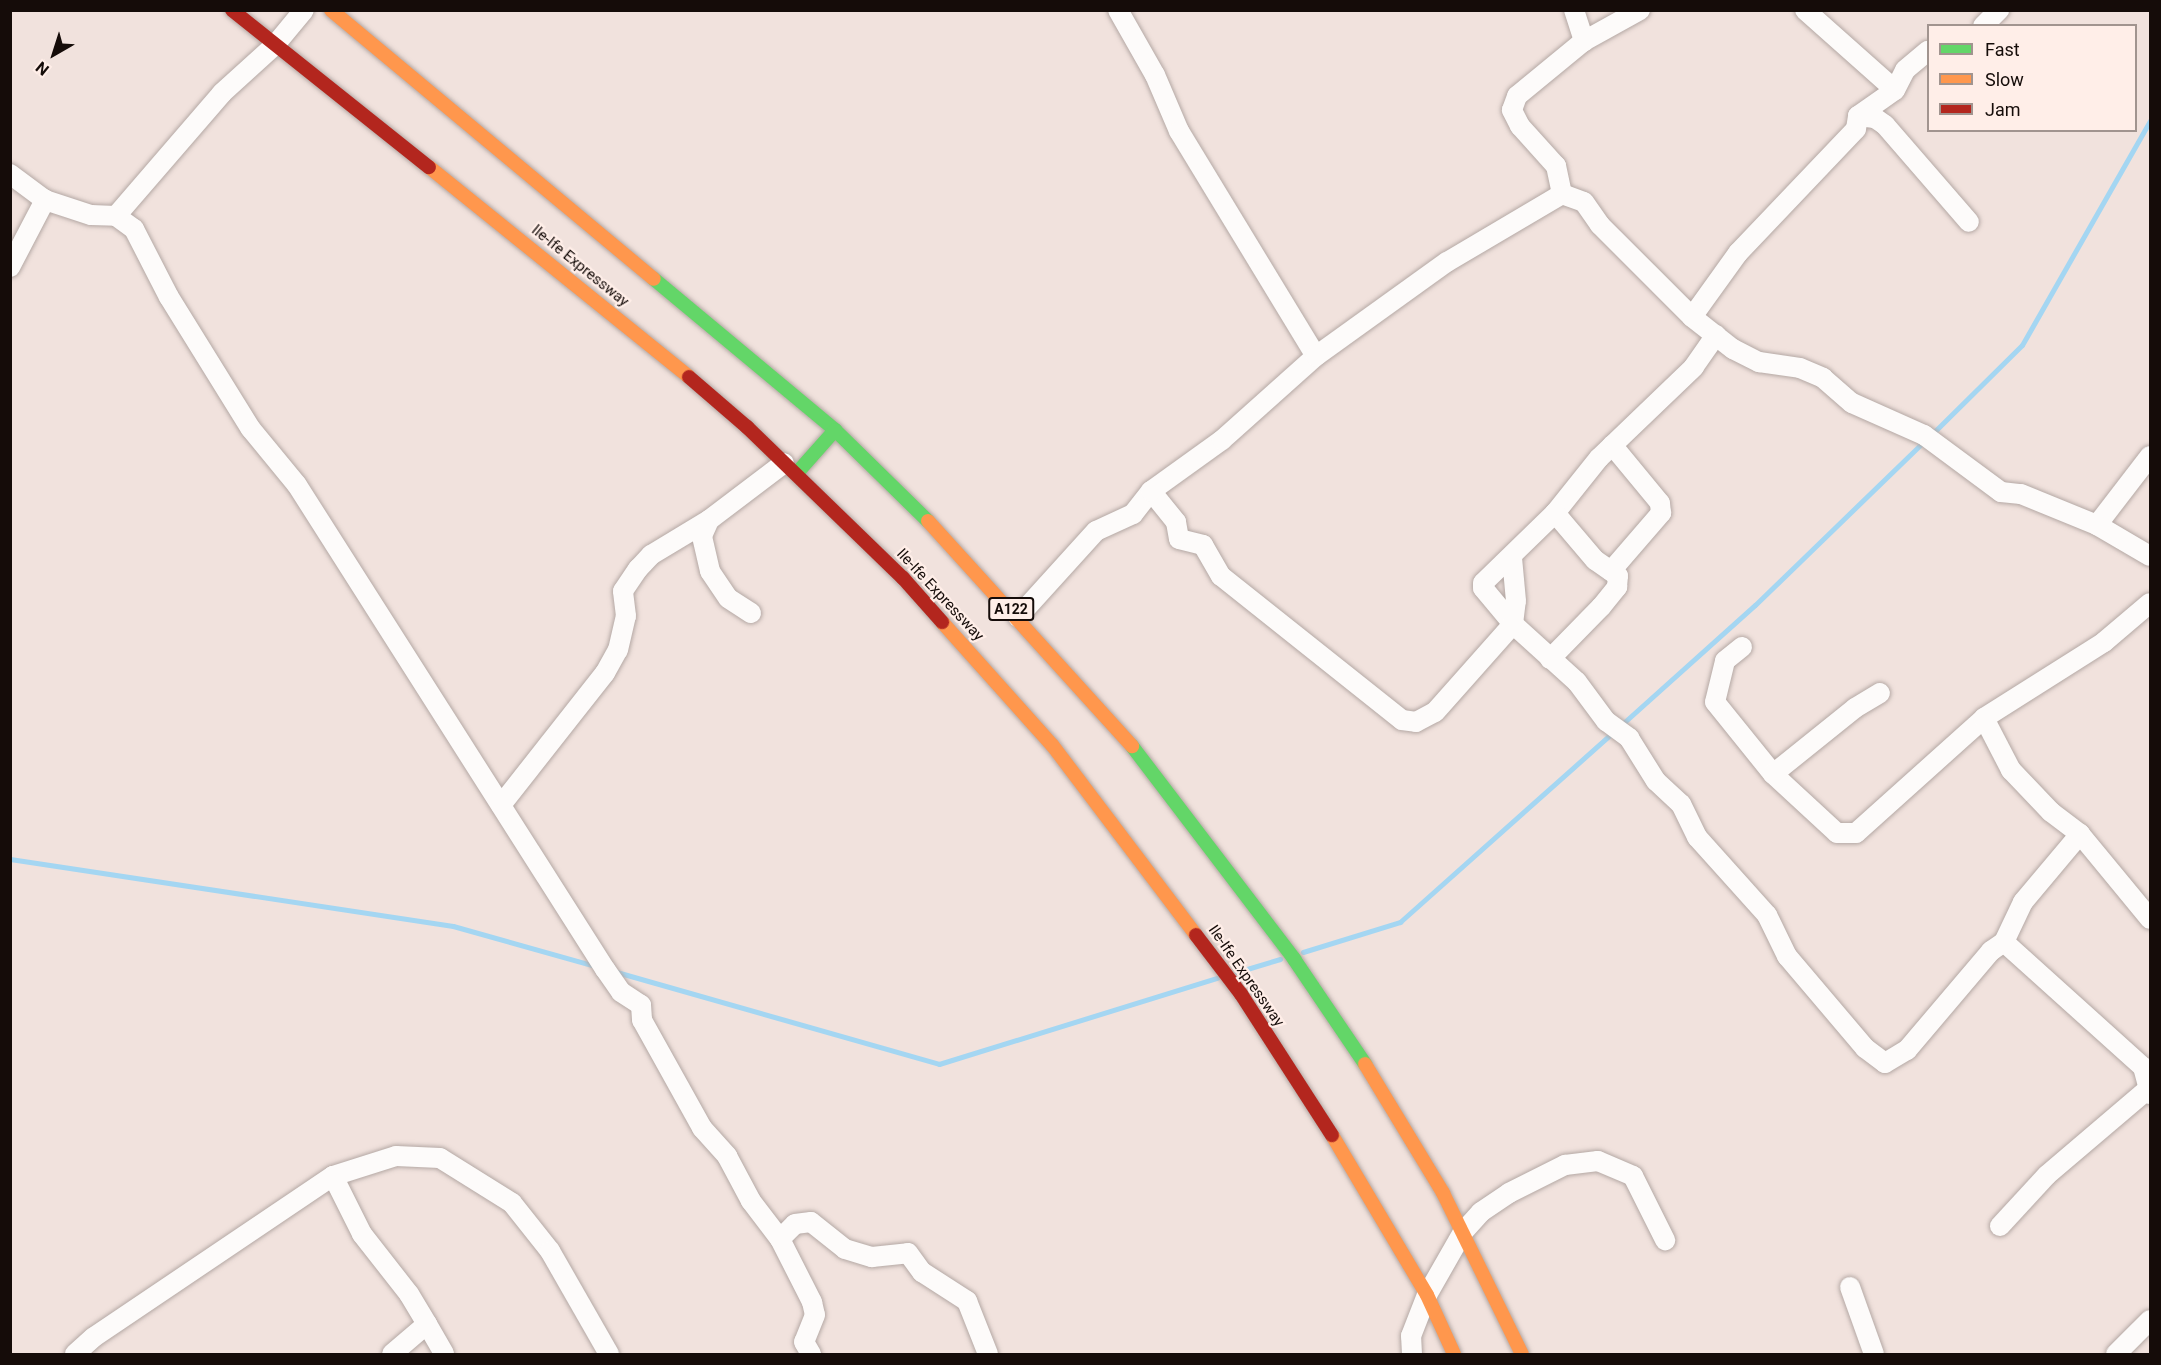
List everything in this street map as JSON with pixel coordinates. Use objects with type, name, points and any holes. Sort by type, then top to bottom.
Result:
[{"type":"highway","name":"Ile-Ife Expressway","points":[[232,10],[644,338],[790,468],[911,586],[1053,746],[1119,829],[1241,994],[1337,1143],[1427,1295],[1455,1354]]},
{"type":"highway","name":"A122","points":[[330,10],[836,430],[895,486],[1018,617],[1140,755],[1230,870],[1377,1083],[1463,1232],[1522,1354]]},
{"type":"highway","points":[[790,468],[836,430]]},
{"type":"street","points":[[116,216],[222,93],[275,45],[304,10]]},
{"type":"street","points":[[1118,10],[1155,75],[1179,131],[1316,356]]},
{"type":"street","points":[[1574,10],[1584,41]]},
{"type":"street","points":[[1562,194],[1556,166],[1520,126],[1512,110],[1525,85],[1584,41],[1640,10]]},
{"type":"street","points":[[1805,10],[1895,90]]},
{"type":"street","points":[[1985,24],[1999,10]]},
{"type":"street","points":[[1692,317],[1738,253],[1856,129],[1858,116],[1895,90],[1905,70],[1927,53]]},
{"type":"street","points":[[1858,116],[1875,118],[1885,125],[1969,222]]},
{"type":"street","points":[[10,174],[45,200],[91,215],[116,216],[134,229],[169,297],[251,429],[297,485],[621,992],[641,1005],[642,1020],[702,1128],[727,1156],[751,1201],[780,1239],[812,1302],[815,1315],[804,1342],[811,1354]]},
{"type":"street","points":[[1018,617],[1096,531],[1133,514],[1151,491],[1222,440],[1316,356],[1448,262],[1562,194]]},
{"type":"street","points":[[1562,194],[1584,202],[1600,225],[1692,317],[1759,362],[1800,368],[1823,378],[1852,403],[1924,435],[2001,492],[2021,494],[2097,525],[2151,556]]},
{"type":"street","points":[[10,267],[45,200]]},
{"type":"street","points":[[1716,335],[1694,367],[1612,445],[1555,513],[1512,558],[1483,583],[1483,588],[1513,624],[1577,682],[1606,721],[1629,738],[1656,782],[1681,804],[1697,837],[1767,915],[1787,956],[1865,1048],[1884,1063],[1908,1050],[1991,951],[2004,942],[2023,902],[2080,834]]},
{"type":"street","points":[[1611,571],[1661,513],[1660,503],[1612,445]]},
{"type":"street","points":[[2097,525],[2151,456]]},
{"type":"street","points":[[501,805],[605,673],[618,650],[626,616],[623,591],[638,569],[651,555],[790,468]]},
{"type":"street","points":[[1151,491],[1176,522],[1179,539],[1203,545],[1221,576],[1402,720],[1416,723],[1435,712],[1513,624],[1516,601],[1512,558]]},
{"type":"street","points":[[1550,659],[1617,586],[1618,576],[1595,560],[1555,513]]},
{"type":"street","points":[[709,520],[702,536],[710,571],[728,598],[751,613]]},
{"type":"street","points":[[1742,647],[1725,661],[1715,702],[1773,774],[1837,833],[1856,833],[1984,718],[2104,642],[2151,603]]},
{"type":"street","points":[[1773,774],[1855,708],[1880,693]]},
{"type":"street","points":[[1984,718],[2011,770],[2051,812],[2080,834],[2151,919]]},
{"type":"street","points":[[2000,1226],[2047,1175],[2149,1092],[2147,1063],[2004,942]]},
{"type":"street","points":[[75,1354],[94,1337],[333,1176],[396,1156],[440,1158],[512,1203],[550,1251],[609,1354]]},
{"type":"street","points":[[1412,1354],[1411,1336],[1427,1295],[1463,1232],[1481,1212],[1509,1192],[1565,1165],[1598,1161],[1633,1176],[1665,1240]]},
{"type":"street","points":[[333,1176],[362,1234],[409,1294],[444,1354]]},
{"type":"street","points":[[780,1239],[795,1224],[811,1222],[845,1249],[872,1257],[908,1253],[938,1285],[967,1301],[988,1354]]},
{"type":"street","points":[[1850,1287],[1874,1354]]},
{"type":"street","points":[[2116,1354],[2151,1320]]},
{"type":"street","points":[[392,1354],[428,1324]]},
{"type":"waterway","points":[[1931,435],[2022,345],[2150,121]]},
{"type":"waterway","points":[[1620,726],[1755,605],[1924,441]]},
{"type":"waterway","points":[[1303,952],[1400,922],[1613,732]]},
{"type":"waterway","points":[[10,859],[453,926],[595,966]]},
{"type":"waterway","points":[[1237,972],[1280,959]]},
{"type":"waterway","points":[[613,971],[939,1064],[1217,978]]},
{"type":"traffic: fast","points":[[654,279],[835,430],[928,521]]},
{"type":"traffic: fast","points":[[796,474],[835,430]]},
{"type":"traffic: fast","points":[[1132,746],[1294,959],[1365,1064]]},
{"type":"traffic: slow","points":[[331,10],[654,279]]},
{"type":"traffic: slow","points":[[429,167],[689,377]]},
{"type":"traffic: slow","points":[[928,521],[1132,746]]},
{"type":"traffic: slow","points":[[942,622],[1053,746],[1196,935]]},
{"type":"traffic: slow","points":[[1365,1064],[1443,1193],[1522,1354]]},
{"type":"traffic: slow","points":[[1332,1135],[1427,1295],[1454,1354]]},
{"type":"traffic: jam","points":[[232,10],[429,167]]},
{"type":"traffic: jam","points":[[689,377],[747,427],[903,578],[942,622]]},
{"type":"traffic: jam","points":[[1196,935],[1241,994],[1332,1135]]}]
